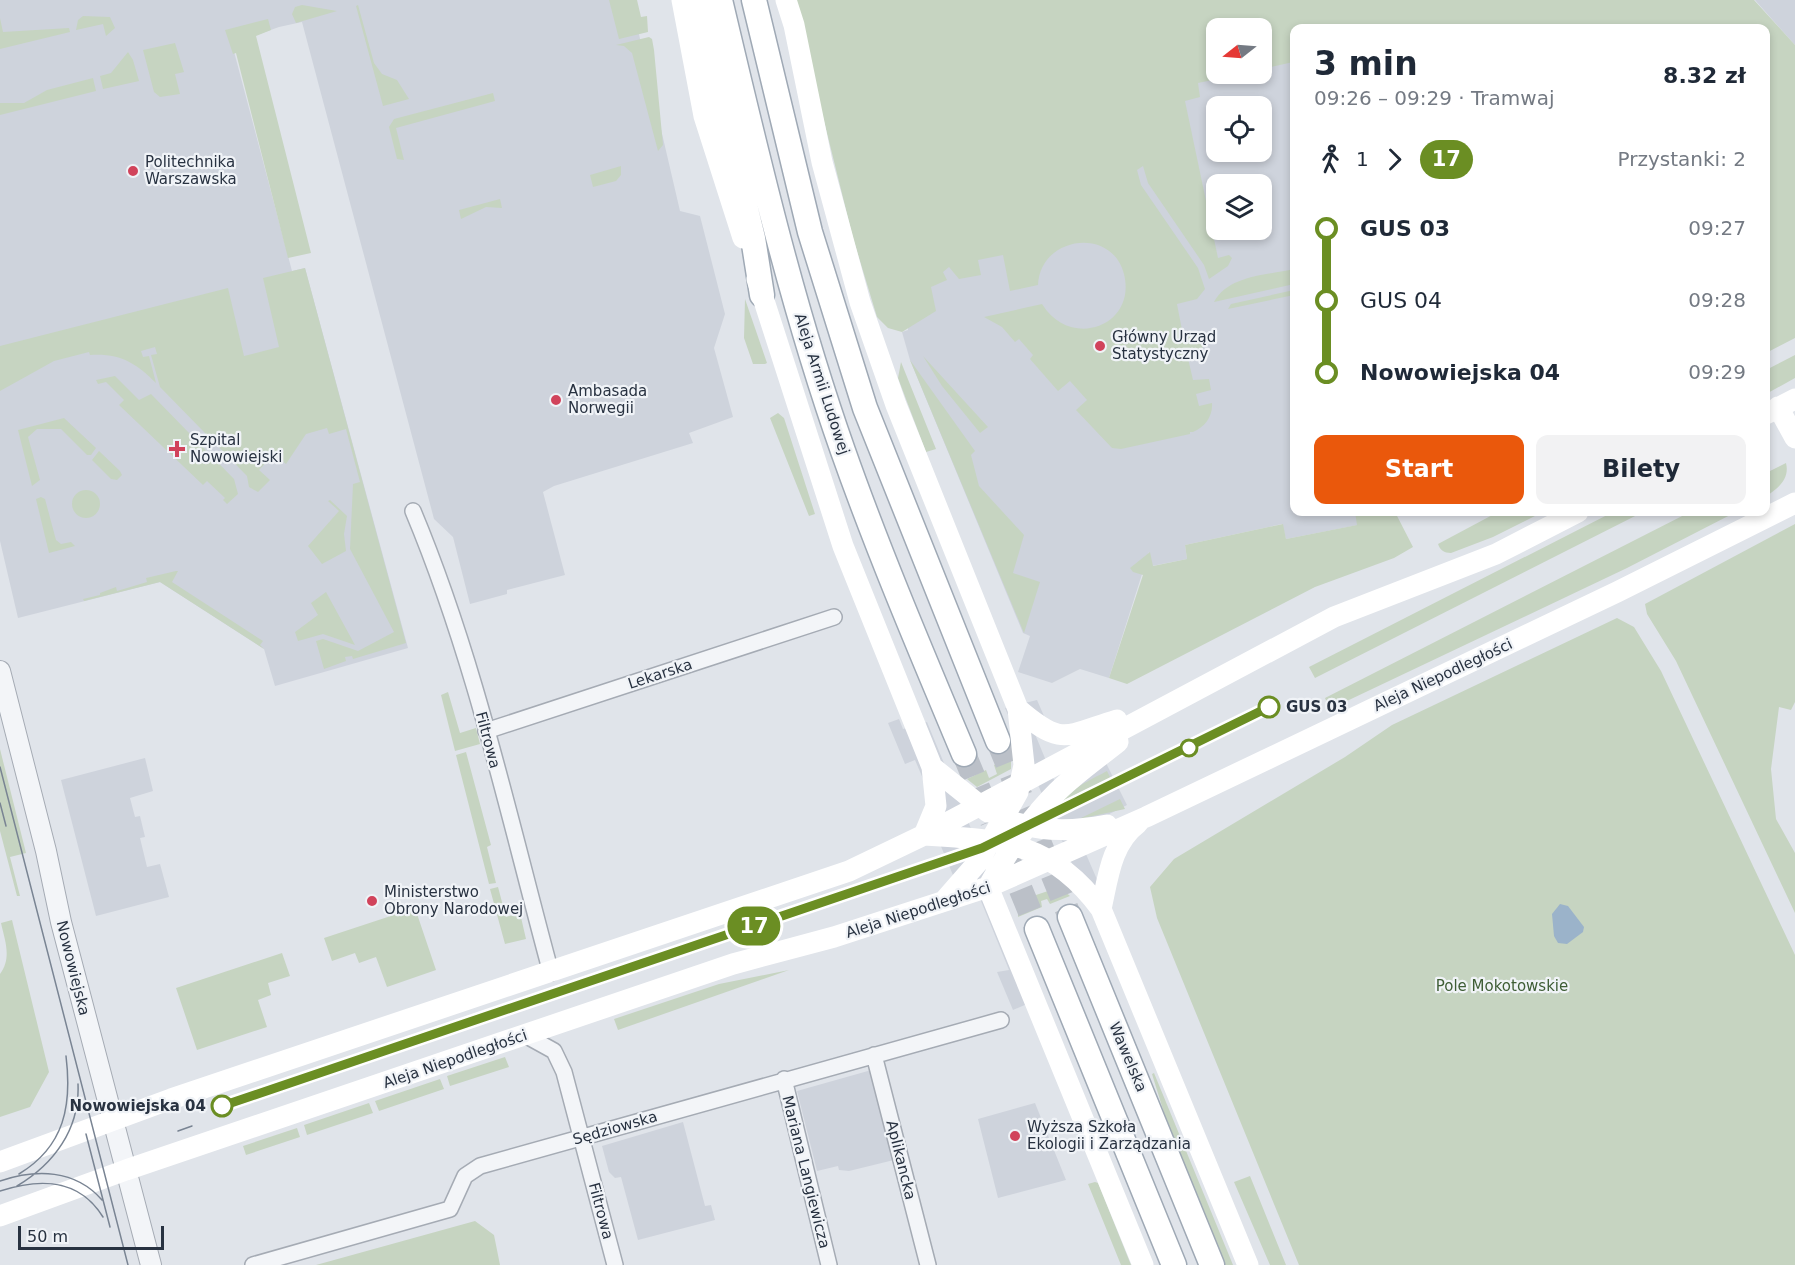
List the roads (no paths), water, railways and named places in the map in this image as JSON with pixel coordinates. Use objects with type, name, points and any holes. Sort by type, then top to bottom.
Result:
[{"type":"main road","points":[[682,0],[704,116],[843,546],[932,767],[936,806],[924,835]]},
{"type":"main road","points":[[700,0],[717,89],[753,238],[762,295]]},
{"type":"main road","name":"Aleja Armii Ludowej","points":[[720,0],[786,272],[839,439],[875,536],[964,754]]},
{"type":"main road","points":[[754,0],[810,232],[865,408],[998,741]]},
{"type":"main road","points":[[786,0],[794,25],[822,162],[863,312],[896,405],[1018,709],[1024,765],[1021,783],[1005,819],[979,861],[942,903]]},
{"type":"main road","points":[[1780,407],[1795,438]]},
{"type":"main road","name":"Aleja Niepodległości","points":[[1770,516],[1795,503]]},
{"type":"main road","points":[[0,1162],[278,1062],[834,877],[924,835],[1166,705],[1350,610],[1496,554],[1570,516]]},
{"type":"main road","name":"Aleja Niepodległości","points":[[0,1216],[126,1170],[733,964],[834,937],[988,887],[1146,817],[1617,592],[1769,516]]},
{"type":"main road","points":[[1018,709],[1042,730],[1059,736],[1069,735],[1166,705]]},
{"type":"main road","points":[[1143,1265],[988,887],[1044,807],[1072,778],[1166,705]]},
{"type":"main road","points":[[932,767],[979,805],[1005,819],[1029,827],[1076,831],[1146,817]]},
{"type":"main road","points":[[1101,909],[1108,873],[1119,845],[1129,830],[1146,817]]},
{"type":"main road","points":[[924,835],[1016,844],[1048,860],[1091,896],[1101,909],[1248,1265]]},
{"type":"main road","name":"Wawelska","points":[[1070,917],[1212,1265]]},
{"type":"main road","points":[[1037,929],[1174,1265]]},
{"type":"street","name":"Filtrowa","points":[[413,511],[438,569],[486,731],[551,972]]},
{"type":"street","name":"Lekarska","points":[[486,731],[834,617]]},
{"type":"street","name":"Nowowiejska","points":[[0,671],[151,1265]]},
{"type":"street","name":"Sędziowska","points":[[253,1265],[445,1211],[454,1203],[458,1187],[465,1176],[480,1166],[1001,1020]]},
{"type":"street","name":"Filtrowa","points":[[525,1035],[548,1046],[558,1056],[615,1265]]},
{"type":"street","name":"Aplikancka","points":[[874,1055],[928,1265]]},
{"type":"street","name":"Mariana Langiewicza","points":[[784,1079],[829,1265]]},
{"type":"water","points":[[1560,904],[1568,906],[1584,927],[1583,932],[1567,944],[1558,943],[1554,936],[1552,914]]},
{"type":"tunnel","points":[[998,741],[1070,917]]},
{"type":"tunnel","points":[[964,754],[992,821]]},
{"type":"tunnel","points":[[1007,856],[1037,929]]},
{"type":"tram line","name":"17","points":[[222,1106],[982,848],[1019,832],[1269,707]]},
{"type":"tram line","points":[[0,767],[128,1265]]},
{"type":"tram line","points":[[0,803],[6,826]]},
{"type":"tram line","points":[[19,1174],[47,1151],[62,1123],[68,1091],[66,1056]]},
{"type":"tram line","points":[[17,1186],[42,1167],[62,1144],[75,1116],[78,1084]]},
{"type":"tram line","points":[[178,1131],[192,1126]]},
{"type":"tram line","points":[[86,1134],[110,1227]]},
{"type":"tram line","points":[[0,1181],[27,1175],[54,1174],[80,1182],[102,1200]]},
{"type":"tram line","points":[[0,1191],[30,1184],[58,1184],[82,1195],[103,1217]]},
{"type":"place","name":"Politechnika Warszawska","points":[[133,171]]},
{"type":"place","name":"Główny Urząd Statystyczny","points":[[1100,346]]},
{"type":"place","name":"Ambasada Norwegii","points":[[556,400]]},
{"type":"place","name":"Szpital Nowowiejski","points":[[177,449]]},
{"type":"place","name":"GUS 03","points":[[1269,707]]},
{"type":"place","name":"Ministerstwo Obrony Narodowej","points":[[372,901]]},
{"type":"place","name":"Nowowiejska 04","points":[[222,1106]]},
{"type":"place","name":"Wyższa Szkoła Ekologii i Zarządzania","points":[[1015,1136]]},
{"type":"park label","name":"Pole Mokotowskie","points":[[1502,986]]}]
